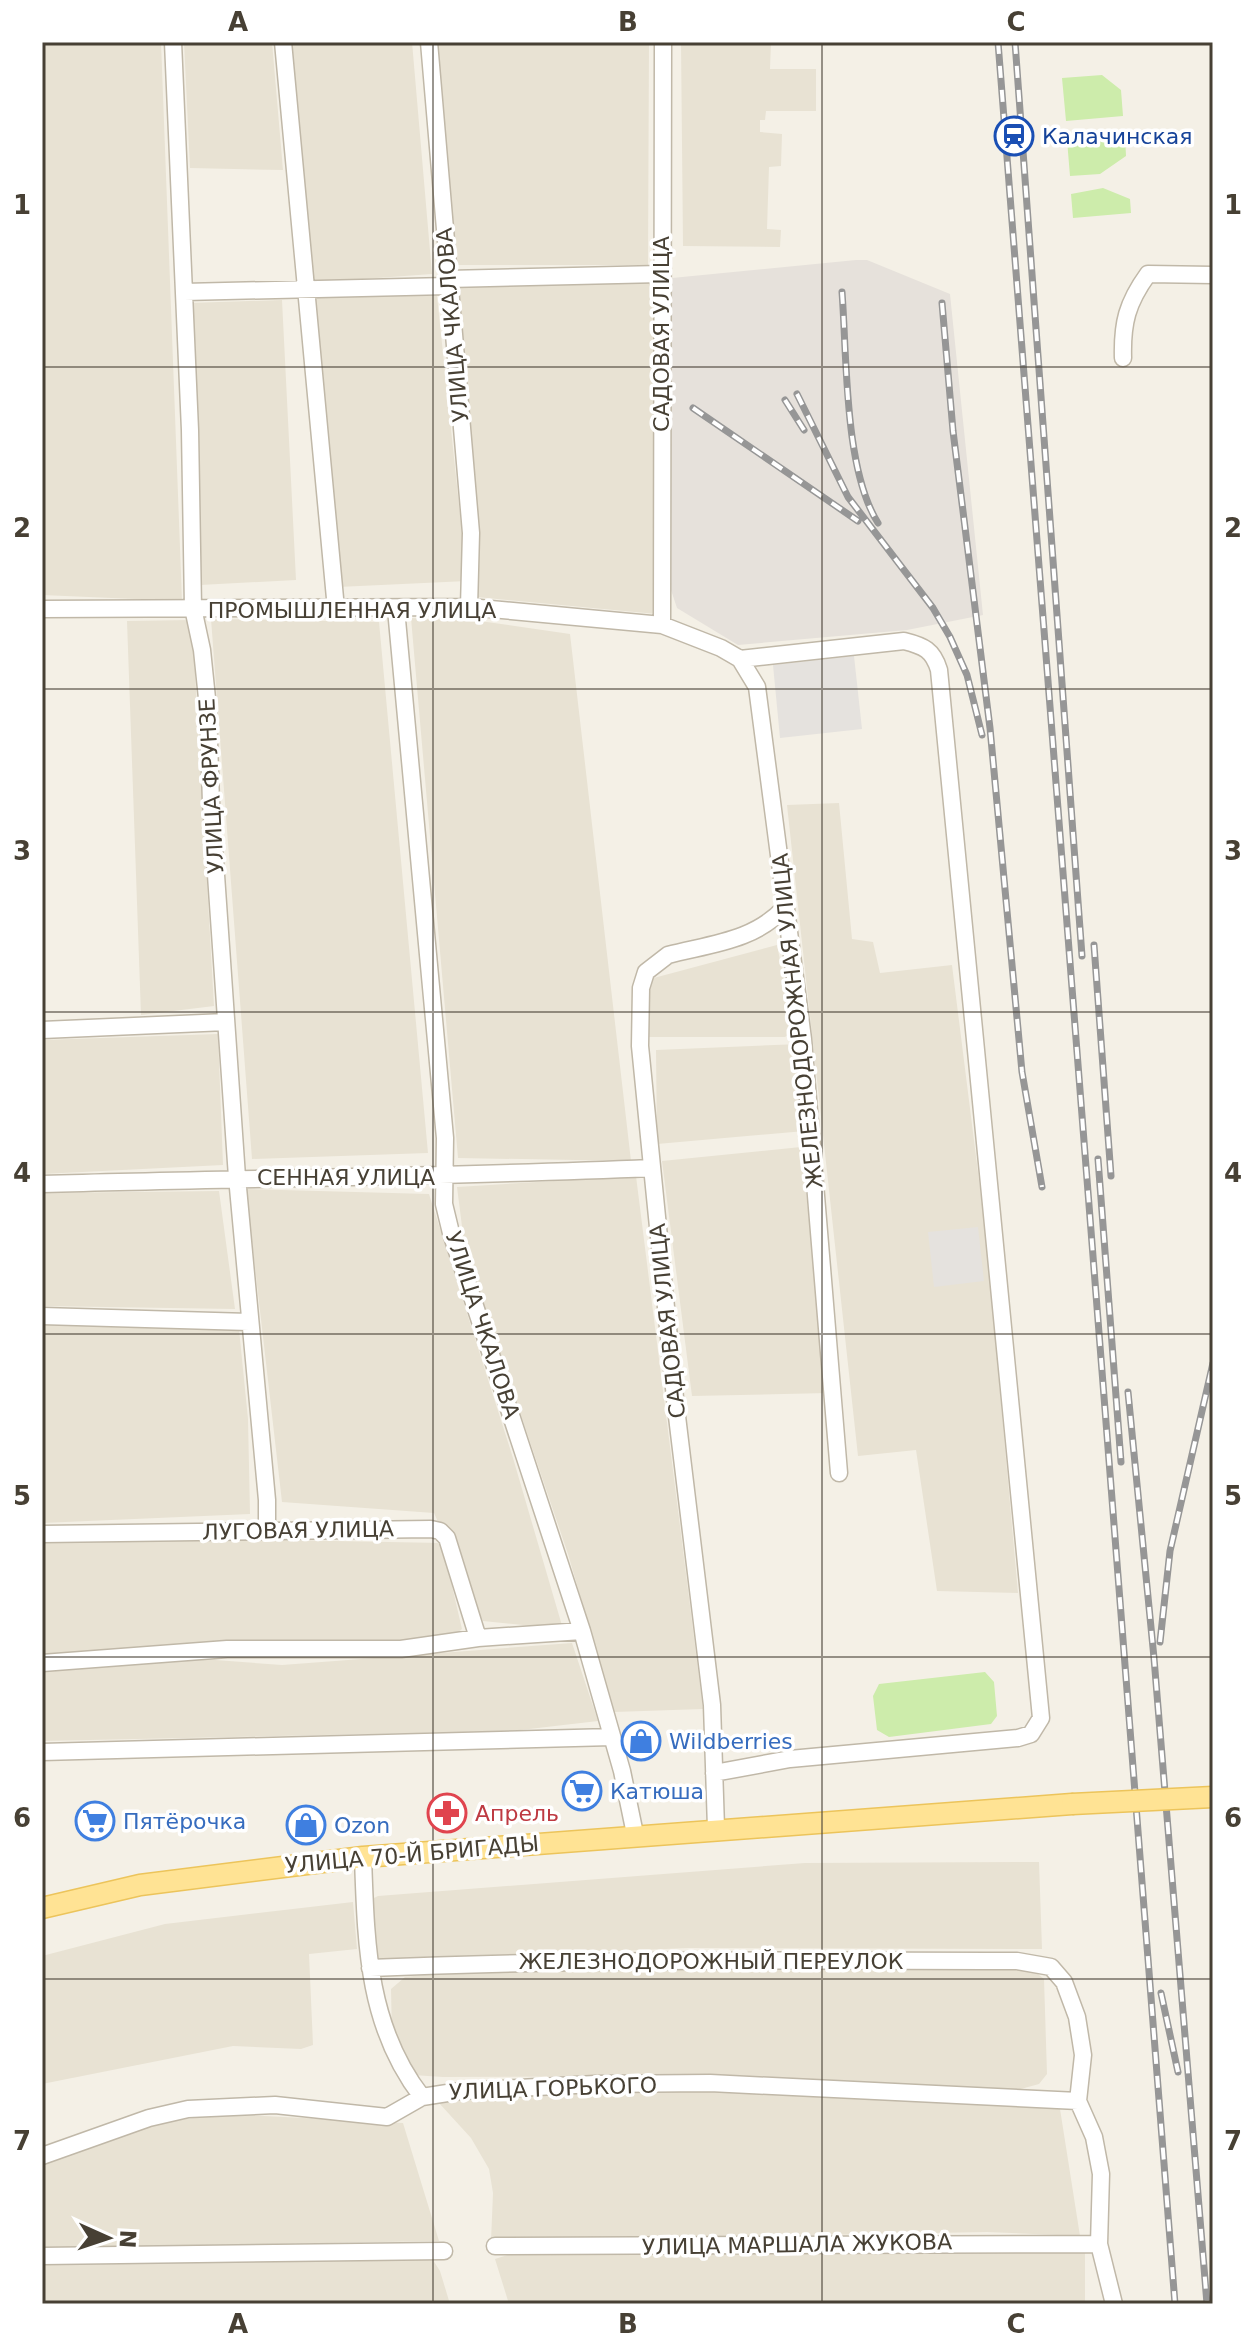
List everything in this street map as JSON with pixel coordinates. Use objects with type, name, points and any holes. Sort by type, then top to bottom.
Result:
[{"type":"main road","name":"УЛИЦА 70-Й БРИГАДЫ","points":[[42,1908],[140,1885],[363,1857],[716,1828],[1213,1797]]},
{"type":"street","name":"УЛИЦА ФРУНЗЕ","points":[[173,42],[193,608],[202,650],[208,708],[237,1177],[267,1500],[267,1529]]},
{"type":"street","points":[[283,42],[336,609]]},
{"type":"street","name":"УЛИЦА ЧКАЛОВА","points":[[429,42],[471,533],[469,607]]},
{"type":"street","name":"САДОВАЯ УЛИЦА","points":[[662,625],[663,42]]},
{"type":"street","points":[[184,292],[661,274]]},
{"type":"street","points":[[1123,358],[1122,324],[1126,308],[1148,274],[1213,275]]},
{"type":"street","name":"ПРОМЫШЛЕННАЯ УЛИЦА","points":[[42,609],[469,607],[662,625]]},
{"type":"street","name":"УЛИЦА ЧКАЛОВА","points":[[396,609],[445,1138],[443,1178],[451,1233],[475,1317],[514,1417],[582,1631],[635,1834]]},
{"type":"street","points":[[662,625],[721,648],[740,659],[904,641],[924,646],[935,657],[939,670],[1041,1718],[1031,1734],[1018,1738],[790,1759],[714,1773]]},
{"type":"street","name":"ЖЕЛЕЗНОДОРОЖНАЯ УЛИЦА","points":[[740,659],[757,687],[803,1039],[839,1473]]},
{"type":"street","name":"САДОВАЯ УЛИЦА","points":[[716,1828],[712,1705],[650,1168],[640,1046],[641,988],[646,972],[668,955],[752,934],[771,923],[785,907]]},
{"type":"street","points":[[42,1030],[226,1022]]},
{"type":"street","name":"СЕННАЯ УЛИЦА","points":[[42,1184],[237,1177],[443,1178],[650,1168]]},
{"type":"street","points":[[42,1316],[249,1322]]},
{"type":"street","name":"ЛУГОВАЯ УЛИЦА","points":[[42,1534],[267,1529],[440,1531],[447,1538],[478,1638]]},
{"type":"street","points":[[42,1663],[227,1649],[401,1649],[455,1644],[478,1638],[582,1631]]},
{"type":"street","points":[[42,1752],[612,1737]]},
{"type":"street","points":[[363,1857],[365,1933],[370,1968],[399,2067],[422,2097]]},
{"type":"street","name":"ЖЕЛЕЗНОДОРОЖНЫЙ ПЕРЕУЛОК","points":[[370,1968],[540,1961],[782,1959],[1017,1961],[1051,1967],[1064,1982],[1077,2017],[1083,2055],[1078,2101]]},
{"type":"street","name":"УЛИЦА ГОРЬКОГО","points":[[42,2156],[149,2118],[188,2109],[275,2105],[387,2117],[422,2097],[460,2091],[581,2084],[710,2083],[1078,2101]]},
{"type":"street","points":[[1078,2101],[1094,2137],[1101,2174],[1099,2244],[1108,2266],[1114,2304]]},
{"type":"street","name":"УЛИЦА МАРШАЛА ЖУКОВА","points":[[495,2246],[1099,2244]]},
{"type":"street","points":[[42,2256],[444,2251]]},
{"type":"shaded area","points":[[42,42],[161,42],[182,601],[42,595]]},
{"type":"shaded area","points":[[184,42],[272,42],[283,170],[190,168]]},
{"type":"shaded area","points":[[289,42],[412,42],[432,274],[308,283]]},
{"type":"shaded area","points":[[437,42],[649,42],[648,265],[456,265]]},
{"type":"shaded area","points":[[681,42],[771,42],[770,69],[816,69],[816,111],[766,111],[765,120],[760,120],[760,132],[782,134],[781,166],[769,167],[767,229],[781,230],[780,247],[683,246]]},
{"type":"shaded area","points":[[867,260],[950,294],[983,615],[907,630],[738,645],[677,608],[668,581],[666,285],[672,278]]},
{"type":"shaded area","points":[[654,280],[656,614],[477,597],[456,284]]},
{"type":"shaded area","points":[[309,295],[437,296],[467,581],[338,587]]},
{"type":"shaded area","points":[[282,300],[296,580],[200,585],[189,303]]},
{"type":"shaded area","points":[[411,618],[487,622],[570,634],[631,1161],[458,1158]]},
{"type":"shaded area","points":[[211,619],[379,622],[428,1153],[252,1159]]},
{"type":"shaded area","points":[[192,620],[214,1006],[141,1015],[127,621]]},
{"type":"shaded area","points":[[854,656],[862,729],[780,738],[773,665]]},
{"type":"shaded area","points":[[839,803],[852,939],[873,942],[880,973],[952,965],[986,1236],[1018,1593],[937,1591],[916,1450],[858,1456],[787,805]]},
{"type":"shaded area","points":[[777,945],[794,1030],[785,1037],[647,1037],[650,979]]},
{"type":"shaded area","points":[[218,1034],[223,1165],[42,1174],[42,1040]]},
{"type":"shaded area","points":[[800,1044],[805,1131],[657,1144],[656,1050]]},
{"type":"shaded area","points":[[801,1147],[828,1393],[692,1396],[662,1161]]},
{"type":"shaded area","points":[[636,1176],[703,1709],[614,1712],[568,1554],[465,1250],[457,1187]]},
{"type":"shaded area","points":[[246,1189],[429,1194],[513,1458],[563,1629],[483,1621],[434,1513],[282,1502]]},
{"type":"shaded area","points":[[219,1191],[235,1309],[42,1306],[42,1193]]},
{"type":"shaded area","points":[[978,1227],[984,1281],[934,1287],[928,1232]]},
{"type":"shaded area","points":[[42,1322],[239,1329],[248,1419],[250,1514],[42,1523]]},
{"type":"shaded area","points":[[233,1539],[442,1543],[462,1629],[447,1641],[175,1644],[42,1655],[42,1542]]},
{"type":"shaded area","points":[[572,1643],[598,1721],[512,1731],[42,1741],[42,1669],[202,1659],[282,1665]]},
{"type":"shaded area","points":[[1039,1862],[1042,1949],[689,1948],[377,1961],[372,1899],[378,1896],[805,1863]]},
{"type":"shaded area","points":[[353,1902],[357,1949],[309,1954],[313,2045],[301,2049],[233,2046],[42,2084],[42,1956],[165,1924]]},
{"type":"shaded area","points":[[797,1964],[1033,1970],[1044,1979],[1047,2074],[1039,2084],[1013,2091],[710,2076],[443,2077],[413,2075],[392,2035],[391,1989],[405,1977],[458,1971],[661,1971]]},
{"type":"shaded area","points":[[708,2091],[1060,2109],[1080,2236],[987,2232],[491,2241],[493,2193],[489,2169],[471,2138],[439,2103],[477,2095]]},
{"type":"shaded area","points":[[224,2114],[403,2123],[439,2241],[42,2248],[42,2161],[164,2122]]},
{"type":"shaded area","points":[[974,2249],[1085,2253],[1085,2304],[509,2304],[495,2259],[514,2253]]},
{"type":"shaded area","points":[[431,2257],[440,2271],[450,2304],[42,2304],[42,2262]]},
{"type":"green space","points":[[1102,75],[1121,90],[1123,116],[1066,121],[1062,78]]},
{"type":"green space","points":[[1125,135],[1126,156],[1100,174],[1070,176],[1067,140]]},
{"type":"green space","points":[[1103,188],[1130,199],[1131,213],[1073,218],[1071,194]]},
{"type":"green space","points":[[985,1672],[994,1682],[997,1716],[991,1724],[889,1737],[877,1730],[873,1696],[879,1684]]},
{"type":"railway","points":[[998,42],[1175,2304]]},
{"type":"railway","points":[[1015,42],[1082,956]]},
{"type":"railway","points":[[842,292],[853,443],[867,500],[878,523]]},
{"type":"railway","points":[[942,303],[953,431],[990,728],[1022,1072],[1042,1187]]},
{"type":"railway","points":[[797,394],[848,497],[933,608],[950,637],[967,675],[982,735]]},
{"type":"railway","points":[[785,400],[804,430]]},
{"type":"railway","points":[[693,408],[858,521]]},
{"type":"railway","points":[[1094,945],[1111,1176]]},
{"type":"railway","points":[[1098,1159],[1121,1462]]},
{"type":"railway","points":[[1160,1642],[1170,1551],[1213,1363]]},
{"type":"railway","points":[[1128,1392],[1154,1658],[1207,2304]]},
{"type":"railway","points":[[1161,1993],[1178,2072]]},
{"type":"place","name":"Калачинская","points":[[1014,136]]},
{"type":"place","name":"Wildberries","points":[[641,1741]]},
{"type":"place","name":"Катюша","points":[[582,1791]]},
{"type":"place","name":"Апрель","points":[[447,1813]]},
{"type":"place","name":"Пятёрочка","points":[[95,1821]]},
{"type":"place","name":"Ozon","points":[[306,1825]]}]
